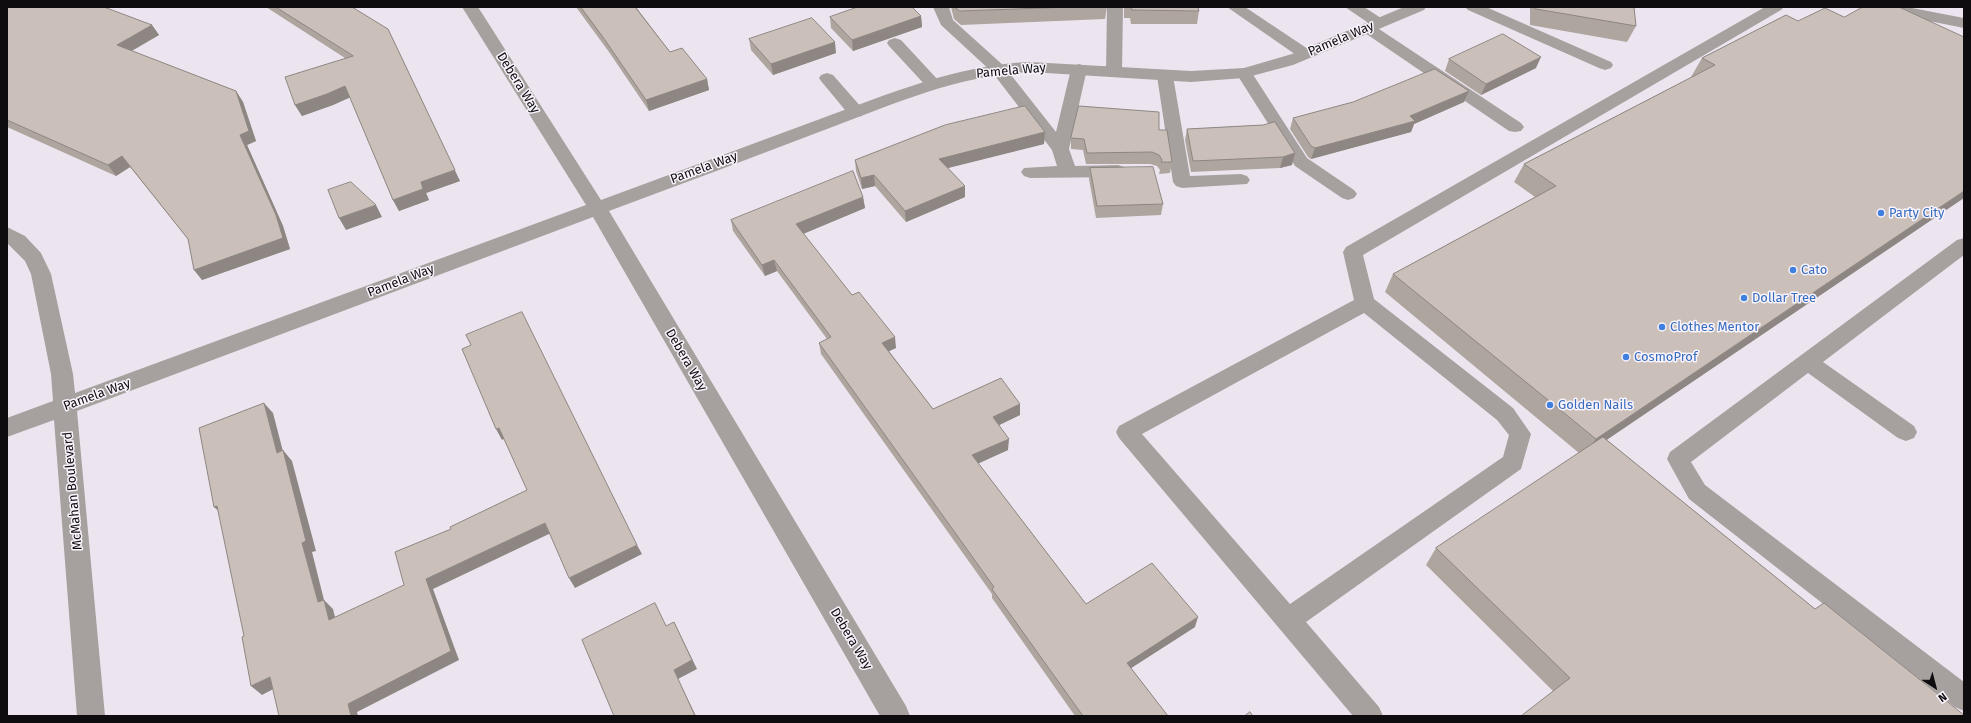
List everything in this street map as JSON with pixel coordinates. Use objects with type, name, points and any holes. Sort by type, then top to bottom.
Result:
[{"type":"street","name":"Debera Way","points":[[470,7],[597,208],[896,716]]},
{"type":"street","name":"Pamela Way","points":[[7,428],[856,112],[954,77],[998,69],[1029,67],[1079,69],[1165,76],[1216,76],[1244,73],[1270,67],[1305,54],[1418,7]]},
{"type":"street","name":"McMahan Boulevard","points":[[7,234],[18,241],[34,258],[41,274],[62,374],[66,406],[91,716]]},
{"type":"lane","points":[[941,7],[946,22],[998,69],[1060,149],[1068,171]]},
{"type":"lane","points":[[1114,72],[1115,7]]},
{"type":"lane","points":[[1235,7],[1305,54]]},
{"type":"lane","points":[[1354,7],[1373,26],[1515,127]]},
{"type":"lane","points":[[1472,7],[1605,66]]},
{"type":"lane","points":[[1289,619],[1513,462],[1520,434],[1505,414],[1364,303],[1353,252],[1776,7]]},
{"type":"lane","points":[[1878,7],[1928,30]]},
{"type":"lane","points":[[1884,7],[1964,24]]},
{"type":"lane","points":[[895,43],[933,84]]},
{"type":"lane","points":[[1060,149],[1079,69]]},
{"type":"lane","points":[[1244,73],[1301,162],[1348,194]]},
{"type":"lane","points":[[1165,76],[1182,182],[1241,180]]},
{"type":"lane","points":[[827,78],[856,112]]},
{"type":"lane","points":[[1030,172],[1135,171]]},
{"type":"lane","points":[[1960,254],[1807,362],[1678,459],[1697,492],[1964,698]]},
{"type":"lane","points":[[1364,303],[1127,432],[1289,619],[1370,716]]},
{"type":"lane","points":[[1807,362],[1906,432]]},
{"type":"building","points":[[7,7],[104,7],[152,25],[117,45],[236,91],[249,131],[240,135],[276,215],[283,238],[194,270],[188,239],[122,156],[108,165],[7,120]]},
{"type":"building","points":[[276,7],[352,7],[388,29],[455,170],[421,182],[423,189],[393,200],[345,86],[295,105],[285,77],[353,56]]},
{"type":"building","points":[[581,7],[635,7],[670,52],[682,48],[707,79],[646,100]]},
{"type":"building","points":[[858,7],[912,7],[921,16],[852,40],[830,17]]},
{"type":"building","points":[[955,7],[1072,7],[960,11]]},
{"type":"building","points":[[1132,7],[1198,7],[1199,11],[1132,10]]},
{"type":"building","points":[[1536,7],[1634,7],[1636,26],[1536,9]]},
{"type":"building","points":[[1863,7],[1899,7],[1964,37],[1964,191],[1596,439],[1393,274],[1556,186],[1524,164],[1715,65],[1702,58],[1786,15],[1798,21],[1825,8],[1844,17]]},
{"type":"building","points":[[812,18],[835,42],[771,64],[749,39]]},
{"type":"building","points":[[1503,34],[1541,57],[1486,84],[1449,59]]},
{"type":"building","points":[[1435,69],[1469,91],[1410,116],[1415,121],[1315,148],[1311,146],[1293,118],[1353,102]]},
{"type":"building","points":[[1025,106],[1045,132],[939,159],[965,186],[905,211],[874,175],[861,178],[855,160],[945,125]]},
{"type":"building","points":[[1079,106],[1159,112],[1159,130],[1167,130],[1172,162],[1161,162],[1162,160],[1159,155],[1152,152],[1087,153],[1084,139],[1071,138]]},
{"type":"building","points":[[1275,122],[1295,153],[1283,157],[1193,161],[1187,129],[1263,125]]},
{"type":"building","points":[[1153,167],[1163,204],[1097,206],[1090,168]]},
{"type":"building","points":[[853,171],[863,197],[796,224],[852,295],[859,292],[895,337],[882,343],[933,409],[1001,378],[1020,404],[993,417],[1009,439],[972,455],[1086,604],[1152,563],[1198,617],[1127,663],[1168,716],[1083,716],[992,589],[994,587],[819,343],[831,337],[774,260],[762,265],[731,220]]},
{"type":"building","points":[[351,182],[376,205],[339,218],[328,190]]},
{"type":"building","points":[[522,312],[637,545],[569,578],[545,523],[426,579],[451,651],[348,704],[351,716],[279,716],[270,677],[251,686],[242,637],[244,636],[217,506],[214,507],[199,428],[264,403],[277,453],[283,450],[306,541],[302,543],[318,602],[324,600],[329,620],[404,585],[395,552],[451,529],[450,527],[527,490],[499,428],[496,429],[462,349],[471,345],[466,335]]},
{"type":"building","points":[[1603,437],[1815,609],[1824,603],[1964,716],[1521,716],[1570,678],[1436,548]]},
{"type":"building","points":[[655,603],[666,626],[674,622],[692,660],[674,670],[695,716],[614,716],[582,640]]},
{"type":"building","points":[[1250,712],[1253,716],[1245,716]]},
{"type":"place","name":"Party City","points":[[1881,213]]},
{"type":"place","name":"Cato","points":[[1793,270]]},
{"type":"place","name":"Dollar Tree","points":[[1744,298]]},
{"type":"place","name":"Clothes Mentor","points":[[1662,327]]},
{"type":"place","name":"CosmoProf","points":[[1626,357]]},
{"type":"place","name":"Golden Nails","points":[[1550,405]]}]
